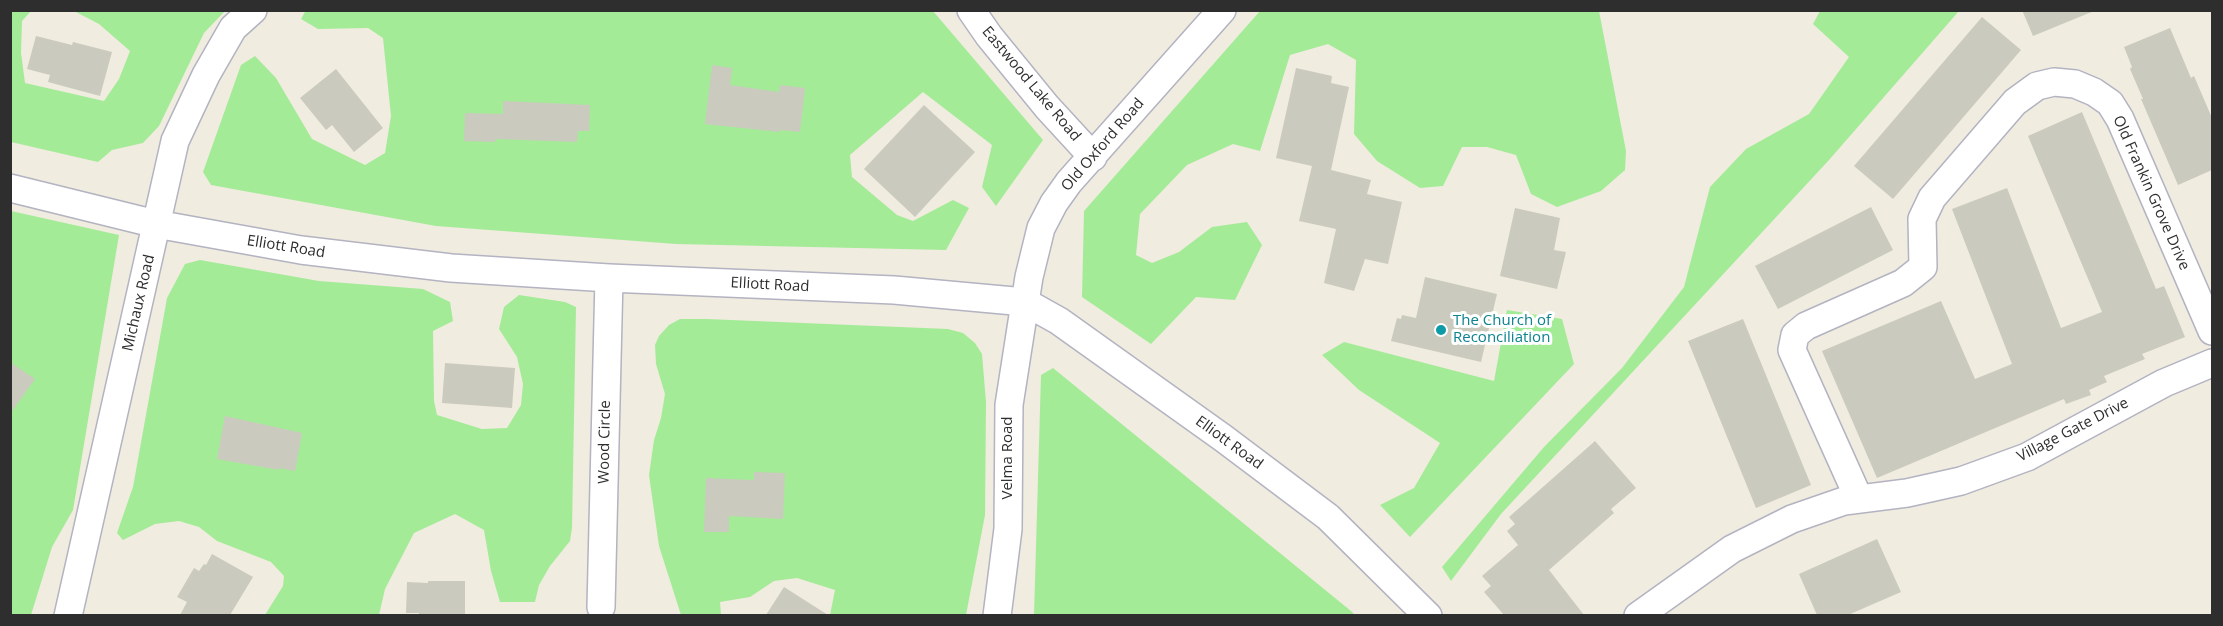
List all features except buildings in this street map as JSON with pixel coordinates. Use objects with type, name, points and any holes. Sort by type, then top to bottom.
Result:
[{"type":"street","name":"Michaux Road","points":[[68,615],[175,141],[206,75],[232,28],[253,10]]},
{"type":"street","name":"Eastwood Lake Road","points":[[971,10],[989,36],[1047,107],[1093,157]]},
{"type":"street","name":"Old Oxford Road","points":[[1025,302],[1041,228],[1054,203],[1069,182],[1222,10]]},
{"type":"street","name":"Old Frankin Grove Drive","points":[[1859,499],[1792,350],[1795,335],[1806,326],[1903,283],[1923,267],[1922,219],[1932,198],[2015,102],[2037,86],[2054,82],[2075,84],[2094,92],[2110,103],[2120,119],[2212,331]]},
{"type":"street","name":"Elliott Road","points":[[10,188],[156,224],[302,250],[450,268],[609,278],[894,290],[1025,302],[1059,321],[1223,438],[1328,517],[1428,615]]},
{"type":"street","name":"Wood Circle","points":[[601,607],[609,278]]},
{"type":"street","name":"Velma Road","points":[[997,615],[1008,529],[1009,405],[1025,302]]},
{"type":"street","name":"Village Gate Drive","points":[[1638,615],[1732,549],[1792,519],[1844,501],[1907,493],[1961,481],[2027,457],[2164,383],[2212,363]]},
{"type":"green space","points":[[11,10],[31,11],[22,21],[21,53],[25,83],[104,101],[119,79],[130,51],[99,24],[74,11],[225,11],[204,33],[159,126],[143,143],[112,150],[98,162],[11,142]]},
{"type":"green space","points":[[306,10],[933,11],[1043,140],[996,206],[982,187],[992,145],[923,92],[850,155],[852,177],[897,215],[913,221],[953,200],[969,208],[946,250],[676,244],[436,226],[211,185],[203,172],[241,65],[255,56],[276,78],[312,139],[365,165],[385,153],[391,116],[383,38],[368,28],[318,29],[301,19]]},
{"type":"green space","points":[[1260,11],[1599,11],[1626,151],[1625,170],[1601,191],[1557,207],[1531,194],[1516,155],[1487,147],[1462,147],[1443,186],[1420,188],[1377,161],[1354,134],[1356,60],[1328,44],[1290,55],[1260,151],[1233,144],[1187,165],[1140,214],[1136,255],[1152,263],[1179,252],[1212,227],[1247,222],[1262,245],[1235,300],[1196,297],[1151,344],[1082,297],[1084,211]]},
{"type":"green space","points":[[1820,11],[1959,11],[1829,160],[1501,514],[1451,581],[1442,567],[1544,447],[1622,368],[1684,287],[1710,187],[1746,149],[1809,114],[1849,57],[1813,24]]},
{"type":"green space","points":[[11,211],[119,235],[73,510],[52,547],[31,615],[11,616]]},
{"type":"green space","points":[[200,260],[319,281],[423,289],[450,302],[453,321],[433,331],[434,401],[437,415],[482,429],[507,428],[521,405],[523,384],[517,357],[499,329],[504,307],[519,295],[565,302],[576,307],[572,528],[570,541],[550,566],[539,585],[535,602],[500,602],[491,571],[484,530],[455,514],[414,533],[385,589],[379,615],[265,615],[283,586],[284,576],[271,562],[217,541],[199,527],[179,521],[155,524],[123,540],[117,533],[133,487],[167,298],[185,264]]},
{"type":"green space","points":[[1507,310],[1562,319],[1574,364],[1410,537],[1380,505],[1414,488],[1440,443],[1359,390],[1322,355],[1344,342],[1494,381]]},
{"type":"green space","points":[[680,319],[948,329],[963,333],[975,343],[982,354],[986,402],[985,515],[966,615],[830,615],[835,590],[797,578],[774,581],[750,597],[720,602],[721,615],[681,615],[659,546],[649,475],[654,440],[665,394],[656,364],[655,345],[659,336],[669,325]]},
{"type":"green space","points":[[1053,368],[1355,615],[1034,615],[1041,375]]},
{"type":"place","name":"The Church of Reconciliation","points":[[1441,330]]}]
